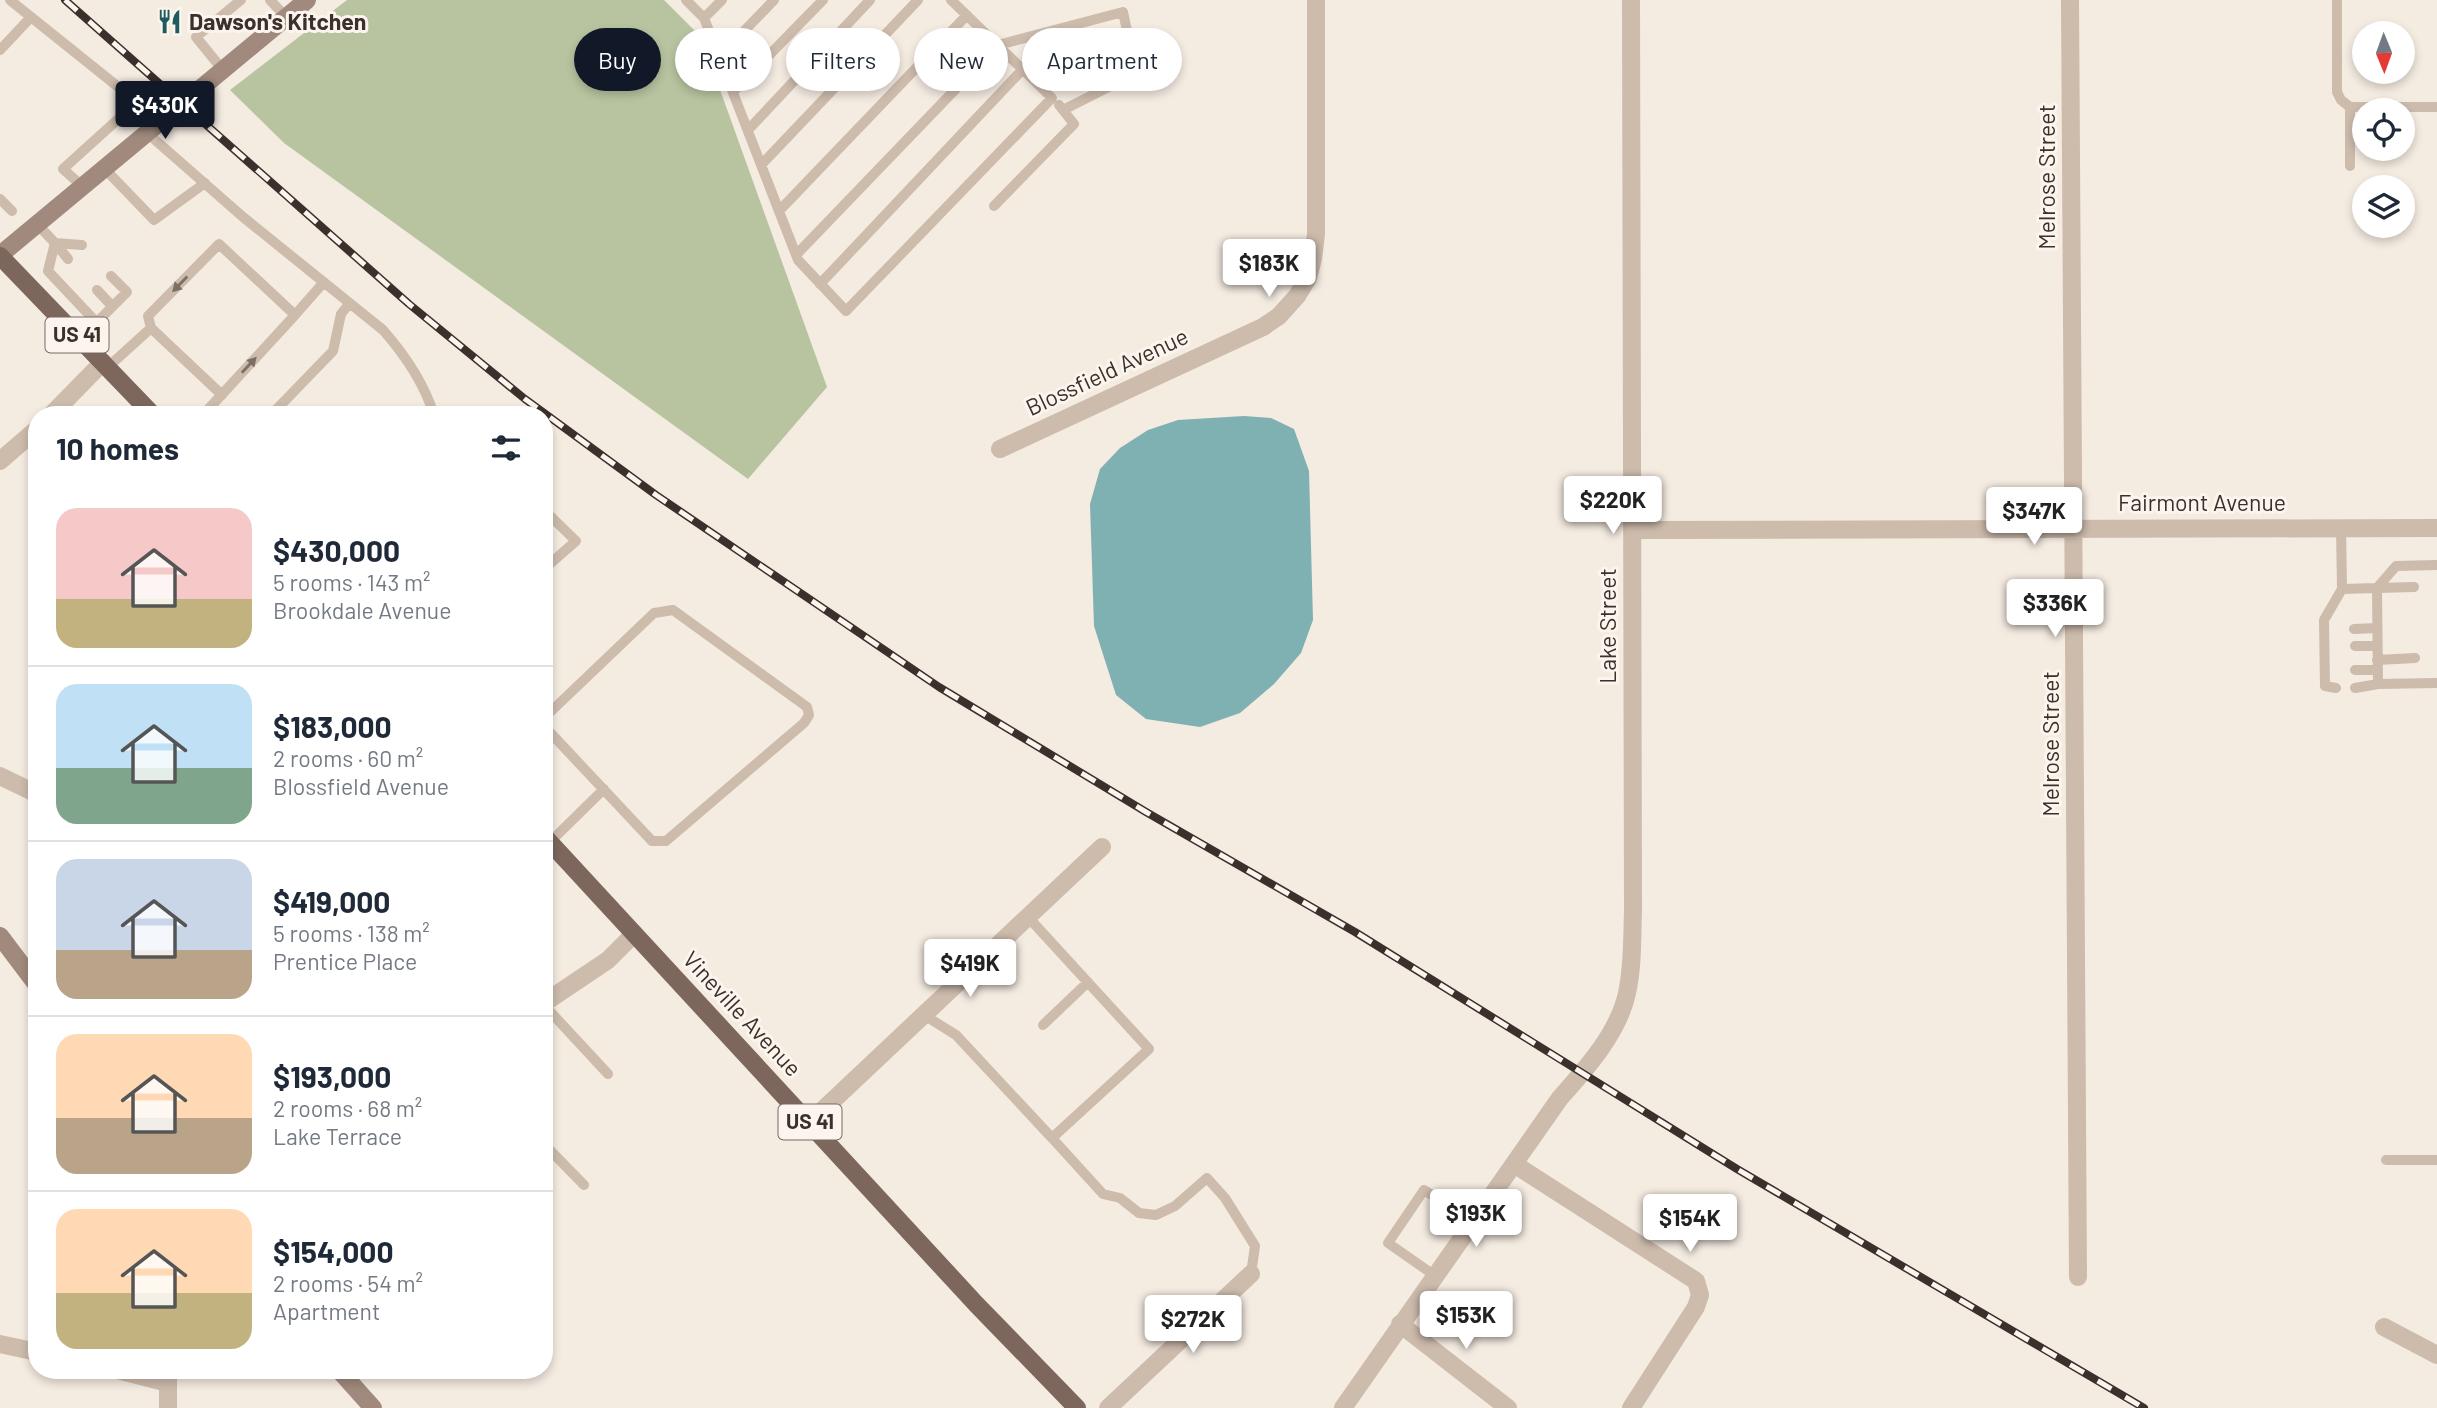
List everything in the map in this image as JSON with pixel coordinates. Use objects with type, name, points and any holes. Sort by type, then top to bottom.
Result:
[{"type":"main road","name":"US 41","points":[[0,256],[144,406]]},
{"type":"main road","name":"Vineville Avenue","points":[[553,846],[976,1304],[1077,1408]]},
{"type":"street","points":[[0,256],[163,117],[307,0]]},
{"type":"street","name":"Blossfield Avenue","points":[[1000,449],[1263,327],[1279,316],[1297,296],[1308,278],[1316,234],[1315,0]]},
{"type":"street","name":"Lake Street","points":[[1343,1408],[1433,1275],[1560,1098],[1583,1072],[1620,1014],[1627,994],[1631,958],[1631,0]]},
{"type":"street","name":"Melrose Street","points":[[2070,0],[2078,1277]]},
{"type":"street","points":[[61,406],[105,365]]},
{"type":"street","points":[[0,461],[28,437]]},
{"type":"street","name":"Fairmont Avenue","points":[[1632,530],[2437,527]]},
{"type":"street","points":[[0,776],[28,790]]},
{"type":"street","points":[[810,1122],[1102,847]]},
{"type":"street","points":[[553,998],[608,960],[634,934]]},
{"type":"street","points":[[0,936],[28,973]]},
{"type":"street","points":[[1514,1164],[1696,1280],[1700,1295],[1696,1307],[1631,1408]]},
{"type":"street","points":[[1108,1408],[1251,1274]]},
{"type":"street","points":[[1400,1324],[1508,1408]]},
{"type":"street","points":[[2384,1327],[2437,1355]]},
{"type":"street","points":[[0,1344],[28,1350]]},
{"type":"street","points":[[168,1379],[168,1408]]},
{"type":"street","points":[[347,1379],[373,1408]]},
{"type":"lane","points":[[10,0],[137,102],[163,117]]},
{"type":"lane","points":[[222,69],[196,37],[241,0]]},
{"type":"lane","points":[[270,0],[286,17]]},
{"type":"lane","points":[[687,0],[704,18],[708,28]]},
{"type":"lane","points":[[704,18],[722,0]]},
{"type":"lane","points":[[747,28],[774,0]]},
{"type":"lane","points":[[823,0],[733,92],[796,255],[846,311],[1052,98]]},
{"type":"lane","points":[[748,130],[870,0]]},
{"type":"lane","points":[[761,165],[918,0]]},
{"type":"lane","points":[[950,0],[980,28]]},
{"type":"lane","points":[[2337,0],[2337,92],[2341,100],[2350,107],[2437,107]]},
{"type":"lane","points":[[1008,42],[1122,12],[1136,73],[1063,110]]},
{"type":"lane","points":[[779,211],[967,15]]},
{"type":"lane","points":[[0,50],[31,17]]},
{"type":"lane","points":[[1008,55],[1022,68]]},
{"type":"lane","points":[[820,284],[1022,70]]},
{"type":"lane","points":[[796,255],[954,91]]},
{"type":"lane","points":[[994,206],[1074,124],[1045,91]]},
{"type":"lane","points":[[82,186],[63,169],[137,102]]},
{"type":"lane","points":[[2350,107],[2350,166]]},
{"type":"lane","points":[[146,132],[383,330],[402,351],[431,406]]},
{"type":"lane","points":[[104,168],[154,220],[205,183]]},
{"type":"lane","points":[[0,199],[12,211]]},
{"type":"lane","points":[[37,224],[68,259]]},
{"type":"lane","points":[[55,243],[82,245]]},
{"type":"lane","points":[[55,243],[48,271],[96,322]]},
{"type":"lane","points":[[222,395],[151,328],[148,316],[219,244],[295,315]]},
{"type":"lane","points":[[80,339],[127,292],[111,276]]},
{"type":"lane","points":[[212,406],[324,282]]},
{"type":"lane","points":[[97,290],[112,306]]},
{"type":"lane","points":[[280,406],[333,351],[341,314],[349,304]]},
{"type":"lane","points":[[105,365],[151,328]]},
{"type":"lane","points":[[553,519],[576,541],[553,561]]},
{"type":"lane","points":[[2336,688],[2325,686],[2330,670],[2330,646],[2329,629],[2324,620],[2342,589],[2341,527]]},
{"type":"lane","points":[[2378,684],[2377,588],[2396,566],[2437,565]]},
{"type":"lane","points":[[2342,589],[2414,587]]},
{"type":"lane","points":[[553,710],[654,613],[673,610],[807,707],[809,715],[804,723],[666,841],[652,841],[553,735]]},
{"type":"lane","points":[[2354,629],[2377,628]]},
{"type":"lane","points":[[2355,646],[2377,646]]},
{"type":"lane","points":[[2355,670],[2415,658]]},
{"type":"lane","points":[[2355,688],[2378,684],[2437,683]]},
{"type":"lane","points":[[553,834],[604,789]]},
{"type":"lane","points":[[1028,917],[1149,1049],[1052,1138]]},
{"type":"lane","points":[[1043,1025],[1088,982]]},
{"type":"lane","points":[[553,1014],[608,1074]]},
{"type":"lane","points":[[924,1015],[956,1035],[1103,1194],[1120,1198],[1139,1213],[1156,1215],[1175,1206],[1206,1178],[1225,1198],[1255,1246],[1251,1274]]},
{"type":"lane","points":[[553,1153],[584,1185]]},
{"type":"lane","points":[[2386,1160],[2437,1160]]},
{"type":"lane","points":[[1433,1275],[1388,1243],[1424,1190],[1473,1221]]},
{"type":"green space","points":[[347,0],[664,0],[692,28],[675,28],[675,91],[720,91],[827,387],[748,479],[284,143],[230,90]]},
{"type":"water","points":[[1244,416],[1271,418],[1294,429],[1309,471],[1313,620],[1301,653],[1274,684],[1240,713],[1200,727],[1146,719],[1116,695],[1094,626],[1090,504],[1100,469],[1120,448],[1148,430],[1178,420]]},
{"type":"railway","points":[[65,0],[409,304],[535,406]]},
{"type":"railway","points":[[553,420],[656,495],[939,687],[1146,812],[1355,932],[1737,1169],[2144,1408]]},
{"type":"place","name":"Dawson's Kitchen","points":[[169,22]]}]
